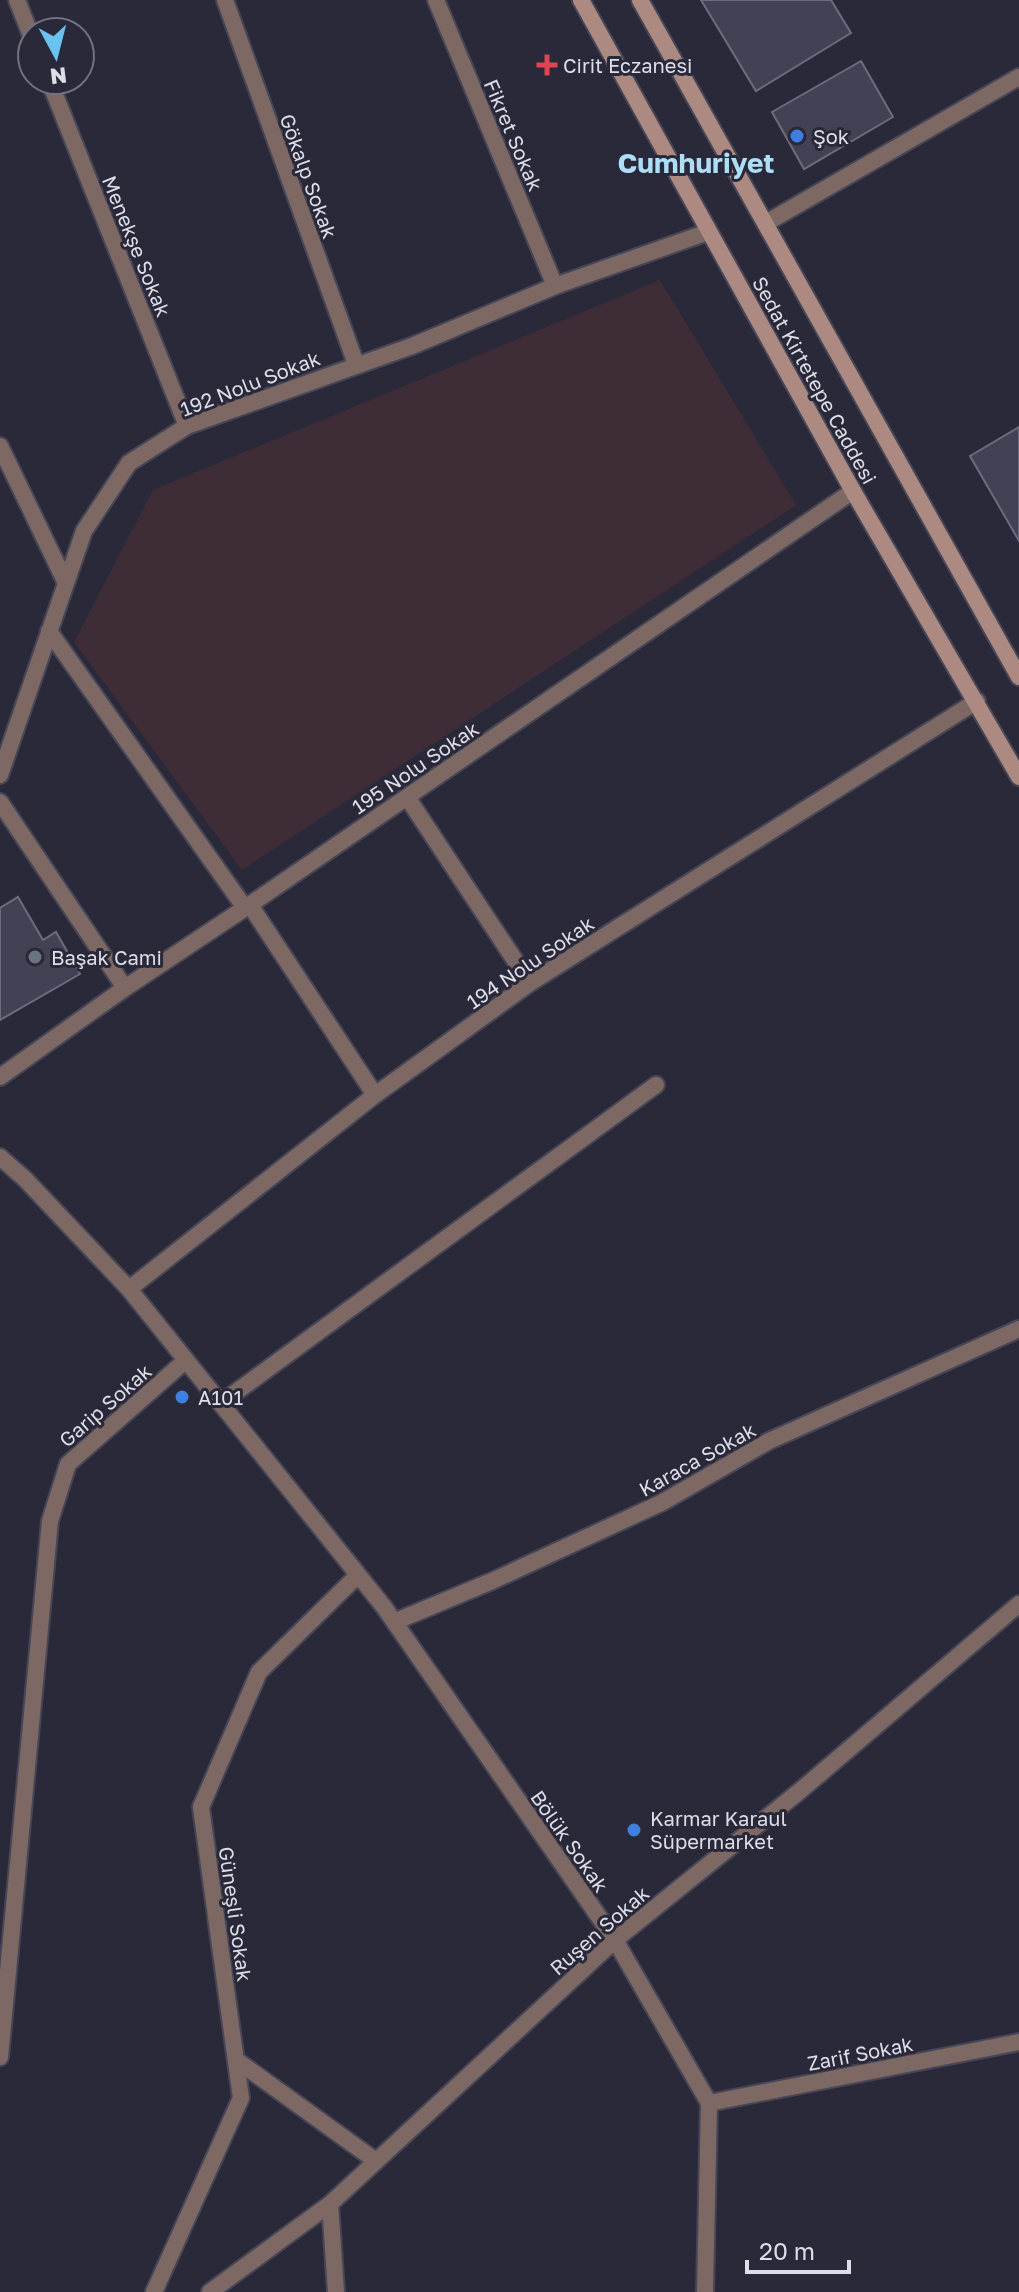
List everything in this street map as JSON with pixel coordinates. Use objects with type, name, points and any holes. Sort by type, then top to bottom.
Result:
[{"type":"main road","name":"Sedat Kirtetepe Caddesi","points":[[581,0],[853,491],[1019,777]]},
{"type":"main road","name":"Sedat Kirtetepe Caddesi","points":[[640,0],[1019,677]]},
{"type":"street","name":"Gökalp Sokak","points":[[225,0],[356,364]]},
{"type":"street","name":"Fikret Sokak","points":[[436,0],[555,286]]},
{"type":"street","points":[[766,223],[1019,77]]},
{"type":"street","name":"Menekşe Sokak","points":[[55,96],[187,426]]},
{"type":"street","name":"192 Nolu Sokak","points":[[0,775],[84,531],[129,463],[187,426],[412,346],[555,286],[708,232]]},
{"type":"street","points":[[0,446],[65,581]]},
{"type":"street","name":"195 Nolu Sokak","points":[[0,1077],[125,988],[853,491]]},
{"type":"street","points":[[49,631],[247,907],[375,1095]]},
{"type":"street","name":"194 Nolu Sokak","points":[[129,1289],[375,1095],[530,983],[977,701]]},
{"type":"street","points":[[407,797],[530,983]]},
{"type":"street","points":[[0,802],[125,988]]},
{"type":"street","points":[[221,1403],[656,1085]]},
{"type":"street","name":"Bölük Sokak","points":[[0,1157],[25,1179],[129,1289],[394,1622],[615,1940],[709,2103]]},
{"type":"street","name":"Karaca Sokak","points":[[394,1622],[492,1581],[661,1503],[769,1441],[1019,1329]]},
{"type":"street","name":"Garip Sokak","points":[[0,2057],[50,1521],[68,1464],[185,1361]]},
{"type":"street","name":"Güneşli Sokak","points":[[154,2292],[241,2098],[201,1807],[259,1672],[358,1575]]},
{"type":"street","name":"Ruşen Sokak","points":[[210,2292],[330,2204],[615,1940],[801,1790],[1019,1604]]},
{"type":"street","name":"Zarif Sokak","points":[[709,2103],[1019,2042]]},
{"type":"street","points":[[236,2060],[376,2161]]},
{"type":"street","points":[[705,2292],[709,2103]]},
{"type":"street","points":[[330,2204],[336,2292]]},
{"type":"shaded area","points":[[660,280],[796,505],[242,870],[74,642],[153,490]]},
{"type":"building","points":[[701,0],[831,0],[851,33],[756,91]]},
{"type":"building","points":[[861,61],[893,117],[804,169],[772,112]]},
{"type":"building","points":[[1019,427],[1019,541],[970,456]]},
{"type":"building","name":"Başak Cami","points":[[18,897],[43,940],[56,932],[80,974],[0,1020],[0,908]]},
{"type":"place","name":"Cirit Eczanesi","points":[[547,65]]},
{"type":"place","name":"Şok","points":[[797,136]]},
{"type":"place","name":"Başak Cami","points":[[35,957]]},
{"type":"place","name":"A101","points":[[182,1397]]},
{"type":"place","name":"Karmar Karaul Süpermarket","points":[[634,1830]]},
{"type":"district","name":"Cumhuriyet","points":[[696,162]]}]
